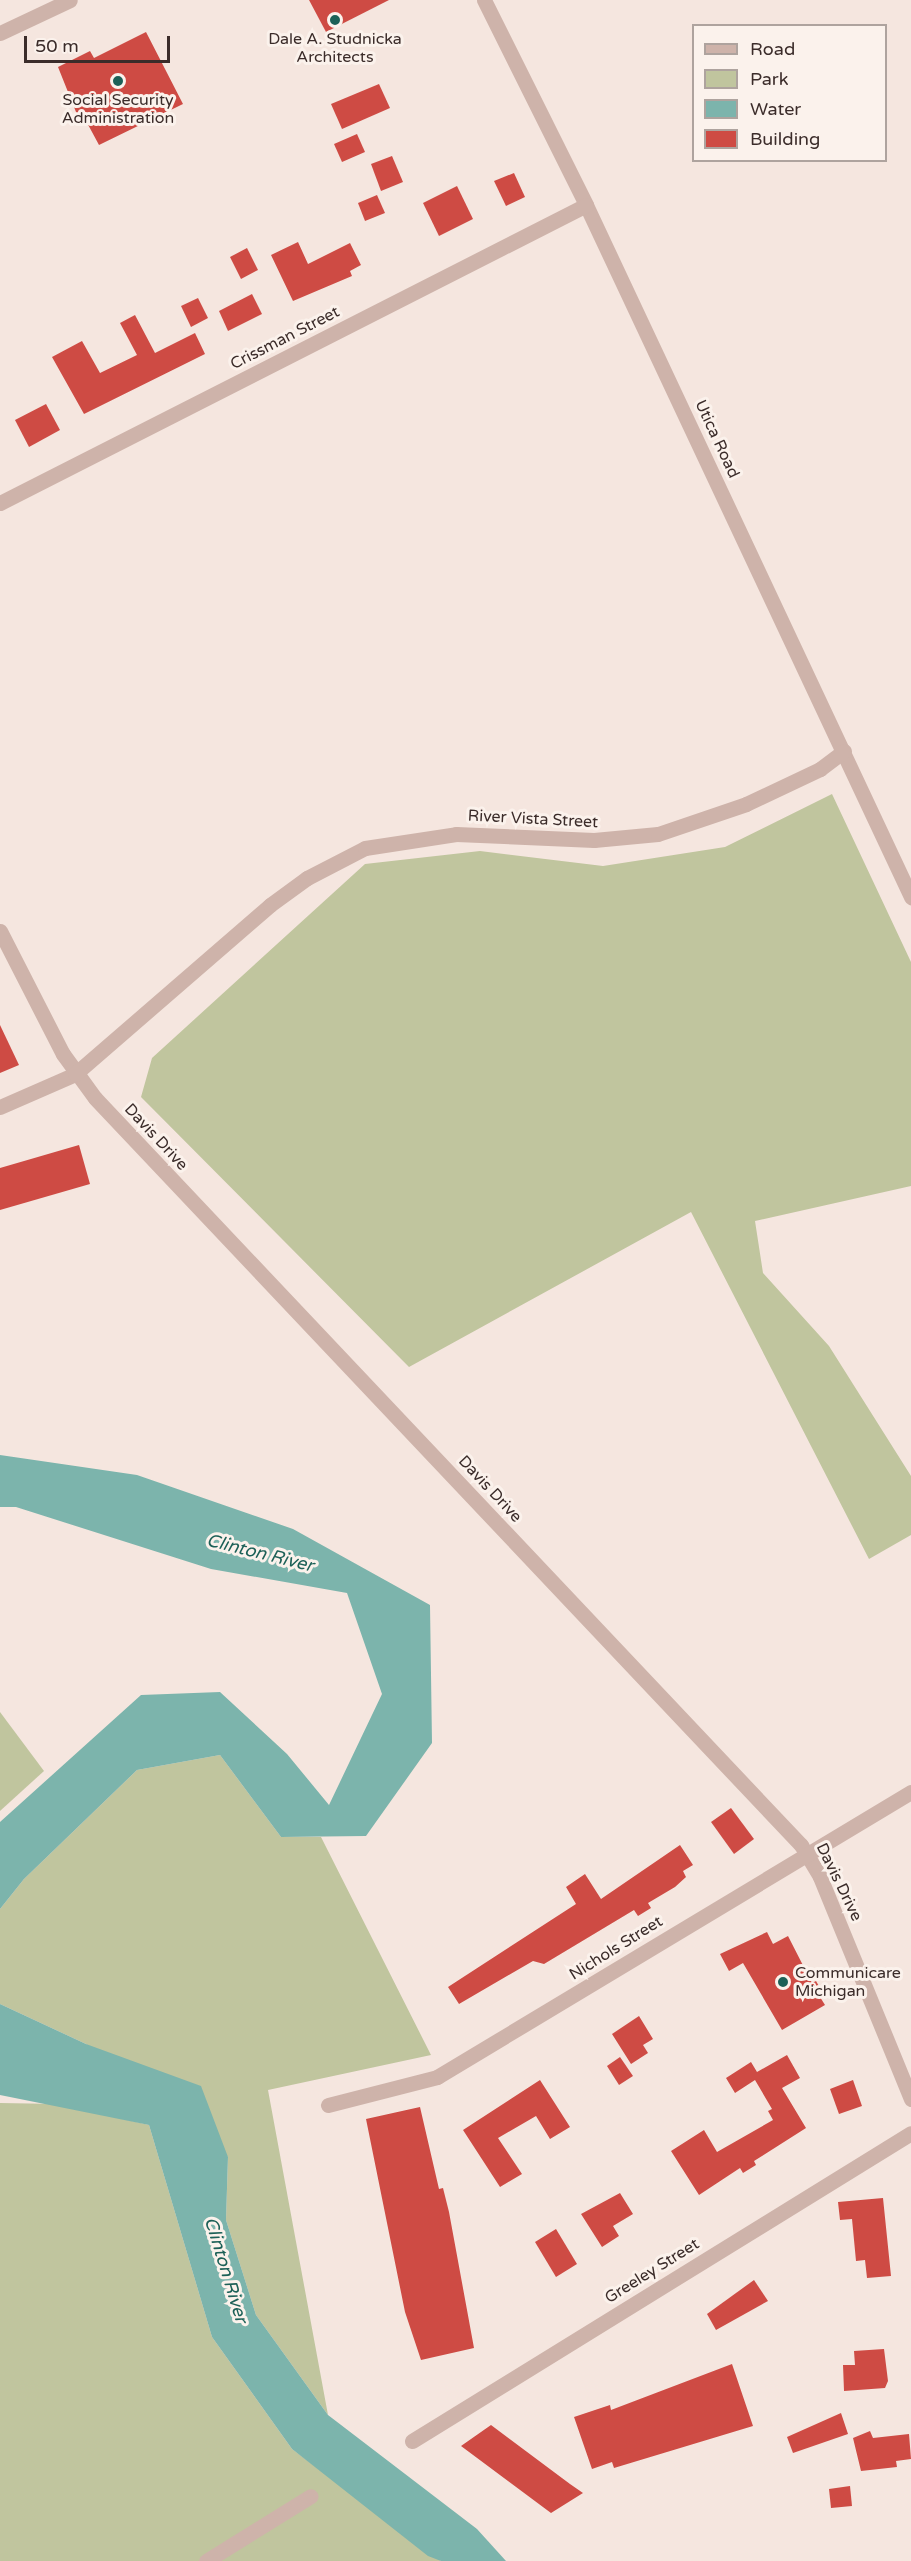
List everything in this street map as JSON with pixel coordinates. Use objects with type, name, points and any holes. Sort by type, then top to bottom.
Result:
[{"type":"street","points":[[0,33],[70,0]]},
{"type":"street","name":"Utica Road","points":[[484,0],[586,205],[911,897]]},
{"type":"street","name":"Crissman Street","points":[[0,503],[586,205]]},
{"type":"street","name":"River Vista Street","points":[[0,1107],[75,1074],[270,905],[307,878],[365,848],[456,834],[594,840],[658,834],[746,804],[820,769],[844,751]]},
{"type":"street","name":"Davis Drive","points":[[0,931],[75,1074],[808,1854],[911,2099]]},
{"type":"street","name":"Nichols Street","points":[[328,2105],[428,2082],[911,1792]]},
{"type":"street","name":"Greeley Street","points":[[412,2440],[911,2133]]},
{"type":"street","points":[[206,2561],[311,2496]]},
{"type":"green space","points":[[832,794],[911,962],[911,1186],[755,1221],[763,1273],[829,1346],[911,1476],[911,1535],[869,1559],[691,1212],[409,1367],[141,1097],[152,1058],[365,864],[480,851],[603,866],[725,847]]},
{"type":"green space","points":[[0,1712],[44,1771],[0,1811]]},
{"type":"green space","points":[[220,1755],[281,1837],[321,1837],[431,2055],[268,2090],[328,2415],[256,2315],[226,2220],[228,2157],[86,2044],[0,2004],[0,1909],[24,1879],[137,1770]]},
{"type":"green space","points":[[0,2103],[58,2104],[149,2125],[212,2337],[292,2449],[441,2561],[0,2561]]},
{"type":"water","name":"Clinton River","points":[[0,1455],[137,1475],[293,1529],[430,1605],[432,1743],[366,1836],[281,1837],[220,1755],[137,1770],[24,1879],[0,1909],[0,1822],[141,1695],[220,1692],[287,1754],[329,1805],[382,1694],[347,1593],[211,1569],[16,1507],[0,1507]]},
{"type":"water","name":"Clinton River","points":[[0,2004],[86,2044],[201,2086],[228,2157],[226,2220],[256,2315],[328,2415],[477,2529],[506,2561],[441,2561],[428,2556],[292,2449],[212,2337],[149,2125],[0,2095]]},
{"type":"building","name":"Dale A. Studnicka Architects","points":[[309,0],[389,0],[326,32]]},
{"type":"building","name":"Social Security Administration","points":[[146,32],[183,104],[99,145],[85,119],[80,122],[58,67],[90,51],[94,58]]},
{"type":"building","points":[[379,84],[390,108],[342,129],[331,104]]},
{"type":"building","points":[[357,134],[365,152],[342,162],[334,144]]},
{"type":"building","points":[[392,156],[403,182],[381,191],[371,164]]},
{"type":"building","points":[[514,173],[525,197],[506,206],[494,181]]},
{"type":"building","points":[[457,186],[473,219],[439,236],[423,203]]},
{"type":"building","points":[[377,195],[385,213],[365,221],[358,203]]},
{"type":"building","points":[[298,242],[308,264],[350,243],[361,265],[350,271],[352,276],[293,301],[271,255]]},
{"type":"building","points":[[247,248],[258,270],[241,279],[230,257]]},
{"type":"building","points":[[252,294],[262,314],[228,331],[219,311]]},
{"type":"building","points":[[198,298],[208,318],[191,327],[181,306]]},
{"type":"building","points":[[135,315],[155,353],[195,333],[205,354],[84,414],[52,357],[82,341],[100,373],[137,355],[120,323]]},
{"type":"building","points":[[46,404],[60,430],[29,447],[15,420]]},
{"type":"building","points":[[0,1025],[19,1065],[0,1073]]},
{"type":"building","points":[[79,1145],[90,1184],[0,1210],[0,1168]]},
{"type":"building","points":[[731,1808],[754,1839],[734,1854],[711,1822]]},
{"type":"building","points":[[680,1845],[693,1865],[683,1871],[686,1877],[675,1887],[648,1903],[651,1908],[638,1916],[634,1910],[544,1964],[533,1961],[459,2004],[448,1987],[576,1904],[566,1887],[585,1874],[601,1899]]},
{"type":"building","name":"Communicare Michigan","points":[[767,1932],[773,1944],[788,1936],[812,1983],[816,1981],[824,1995],[820,1997],[825,2005],[782,2030],[743,1963],[729,1971],[720,1954]]},
{"type":"building","points":[[639,2016],[653,2039],[643,2045],[648,2053],[631,2064],[612,2034]]},
{"type":"building","points":[[787,2055],[800,2078],[782,2088],[806,2128],[754,2161],[756,2165],[743,2173],[740,2168],[699,2195],[671,2151],[704,2130],[717,2152],[773,2120],[768,2111],[772,2109],[755,2080],[735,2093],[726,2078],[751,2062],[757,2072]]},
{"type":"building","points":[[620,2057],[633,2076],[619,2085],[607,2066]]},
{"type":"building","points":[[540,2080],[570,2127],[550,2139],[536,2116],[498,2138],[522,2174],[500,2187],[463,2130]]},
{"type":"building","points":[[853,2080],[862,2106],[839,2114],[830,2089]]},
{"type":"building","points":[[420,2107],[439,2189],[443,2188],[449,2212],[474,2348],[421,2360],[405,2312],[366,2119]]},
{"type":"building","points":[[620,2193],[633,2214],[613,2226],[619,2236],[602,2247],[581,2214]]},
{"type":"building","points":[[883,2198],[891,2276],[867,2278],[865,2260],[856,2261],[852,2219],[840,2220],[838,2202]]},
{"type":"building","points":[[556,2229],[577,2264],[556,2277],[535,2242]]},
{"type":"building","points":[[754,2280],[768,2301],[716,2330],[707,2314]]},
{"type":"building","points":[[884,2349],[888,2381],[885,2388],[844,2391],[843,2365],[855,2365],[854,2351]]},
{"type":"building","points":[[732,2364],[753,2426],[614,2468],[612,2462],[592,2469],[574,2417],[610,2405],[611,2410]]},
{"type":"building","points":[[841,2413],[848,2434],[793,2453],[787,2437]]},
{"type":"building","points":[[491,2425],[583,2493],[551,2513],[461,2446]]},
{"type":"building","points":[[870,2431],[873,2438],[909,2434],[911,2459],[896,2461],[897,2467],[861,2471],[853,2438]]},
{"type":"building","points":[[850,2486],[852,2506],[831,2508],[829,2489]]},
{"type":"place","name":"Dale A. Studnicka Architects","points":[[335,20]]},
{"type":"place","name":"Social Security Administration","points":[[118,81]]},
{"type":"place","name":"Communicare Michigan","points":[[783,1982]]}]
